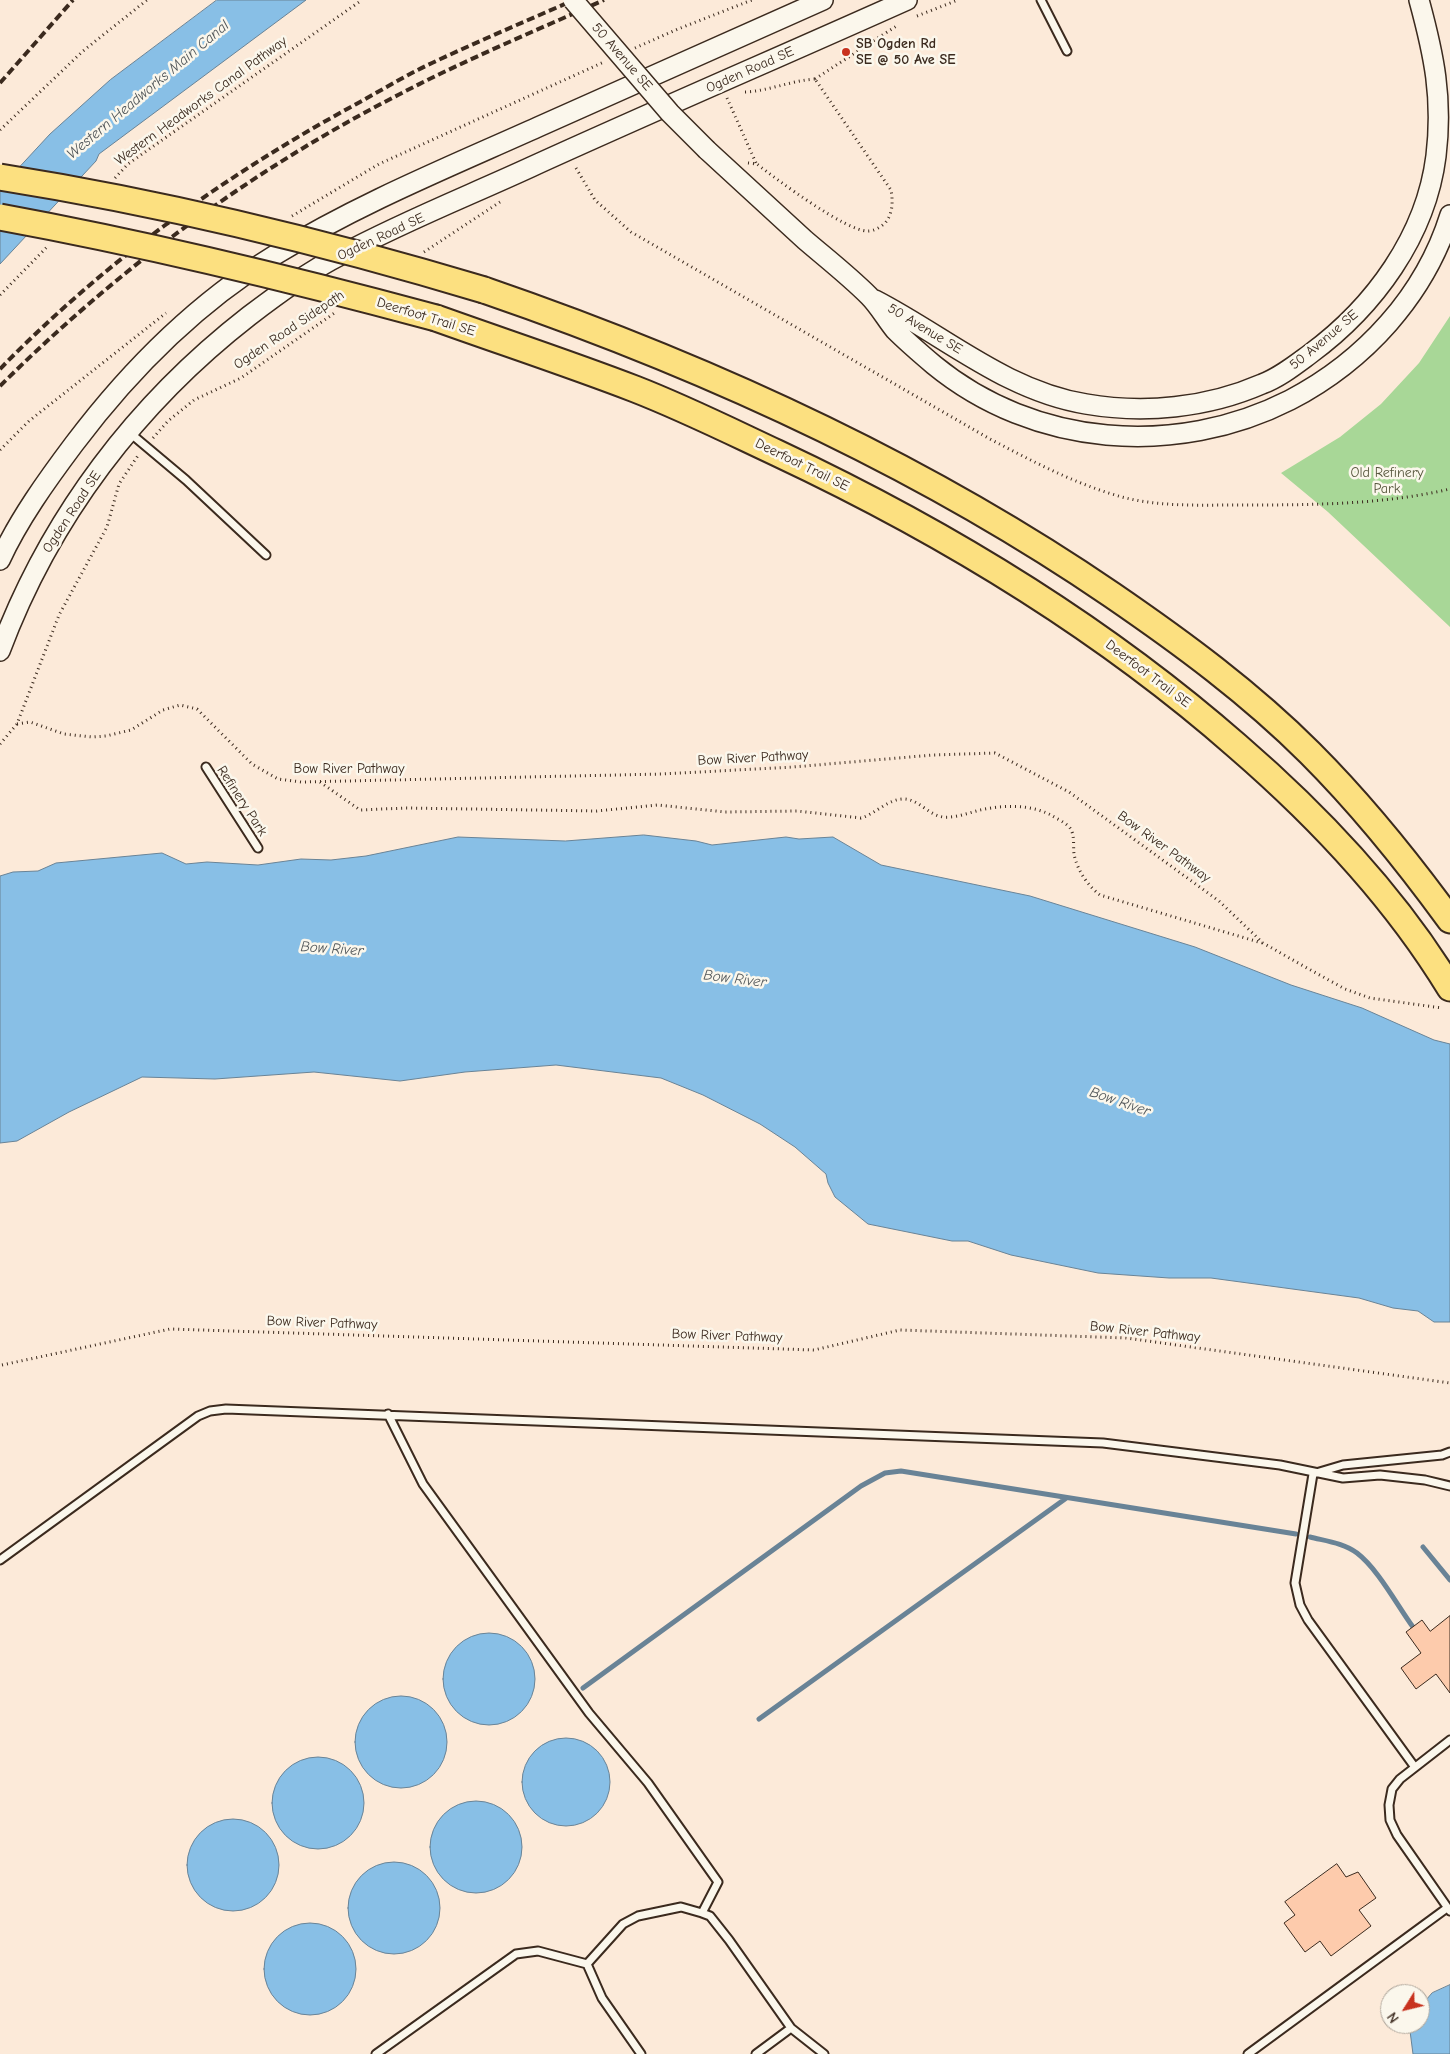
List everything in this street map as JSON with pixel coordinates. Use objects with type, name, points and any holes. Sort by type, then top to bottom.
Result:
[{"type":"highway","points":[[0,177],[133,200],[274,231],[382,259],[484,290],[583,324],[751,394],[959,499],[1083,575],[1215,668],[1291,735],[1377,827],[1410,866],[1450,920]]},
{"type":"highway","name":"Deerfoot Trail SE","points":[[0,217],[132,242],[279,276],[436,318],[636,390],[704,418],[889,508],[959,547],[1060,610],[1187,702],[1280,784],[1391,903],[1429,953],[1450,988]]},
{"type":"street","name":"50 Avenue SE","points":[[573,0],[664,106],[707,150],[870,297],[896,330],[936,366],[988,401],[1067,431],[1107,437],[1142,438],[1189,432],[1257,415],[1301,394],[1343,366],[1377,337],[1409,299],[1432,259],[1450,215]]},
{"type":"street","points":[[0,560],[43,486],[90,423],[121,386],[175,332],[225,290],[273,256],[352,212],[824,0]]},
{"type":"street","name":"Ogden Road SE","points":[[0,651],[14,614],[40,560],[70,508],[128,431],[170,385],[218,340],[274,296],[340,255],[567,150],[907,0]]},
{"type":"street","points":[[1408,0],[1418,26],[1434,54]]},
{"type":"street","name":"50 Avenue SE","points":[[870,297],[902,314],[1000,375],[1050,395],[1084,404],[1118,408],[1170,408],[1204,402],[1262,384],[1302,360],[1346,324],[1367,303],[1400,256],[1416,224],[1428,191],[1436,156],[1438,84],[1434,54],[1419,0]]},
{"type":"lane","points":[[1041,0],[1067,51]]},
{"type":"lane","points":[[128,431],[186,480],[266,555]]},
{"type":"lane","name":"Refinery Park","points":[[206,767],[258,848]]},
{"type":"lane","points":[[0,1560],[198,1416],[210,1411],[226,1408],[1103,1443],[1280,1465],[1313,1474],[1343,1478],[1380,1475],[1425,1480],[1450,1486]]},
{"type":"lane","points":[[388,1414],[423,1484],[589,1713],[648,1783],[718,1882],[702,1913]]},
{"type":"lane","points":[[1313,1474],[1344,1465],[1442,1455],[1450,1452]]},
{"type":"lane","points":[[1313,1474],[1295,1583],[1300,1606],[1308,1620],[1414,1766]]},
{"type":"lane","points":[[1248,2054],[1449,1910],[1397,1836],[1390,1820],[1388,1805],[1392,1789],[1414,1766],[1450,1740]]},
{"type":"lane","points":[[587,1964],[623,1924],[638,1916],[681,1907],[710,1916],[791,2028],[824,2054]]},
{"type":"lane","points":[[376,2054],[516,1954],[538,1952],[587,1964]]},
{"type":"lane","points":[[587,1964],[602,1998],[641,2054]]},
{"type":"lane","points":[[756,2054],[791,2028]]},
{"type":"path","points":[[0,130],[83,51],[147,0]]},
{"type":"path","name":"Western Headworks Canal Pathway","points":[[108,185],[136,159],[362,0]]},
{"type":"path","points":[[913,18],[958,0]]},
{"type":"path","points":[[726,98],[757,164],[846,226],[870,232],[879,228],[888,219],[893,205],[891,190],[815,79],[906,21]]},
{"type":"path","points":[[746,164],[757,164]]},
{"type":"path","points":[[576,168],[595,200],[631,232],[990,439],[1036,463],[1096,489],[1153,503],[1324,505],[1412,498],[1450,488]]},
{"type":"path","points":[[422,253],[505,198]]},
{"type":"path","points":[[0,295],[54,240]]},
{"type":"path","name":"Ogden Road Sidepath","points":[[0,744],[17,724],[59,615],[107,527],[119,484],[128,468],[168,421],[194,400],[241,378],[340,309]]},
{"type":"path","name":"Bow River Pathway","points":[[17,724],[30,722],[64,734],[99,737],[131,730],[163,710],[180,705],[197,709],[252,764],[278,779],[319,782],[662,774],[793,767],[932,755],[995,753],[1069,792],[1219,901],[1263,943],[1345,989],[1370,998],[1450,1009]]},
{"type":"path","points":[[319,782],[360,810],[406,808],[597,811],[658,805],[725,812],[797,811],[861,818],[871,815],[895,800],[904,799],[916,802],[931,813],[942,817],[956,817],[981,810],[1021,806],[1047,813],[1070,828],[1074,856],[1090,887],[1100,894],[1263,943]]},
{"type":"path","name":"Bow River Pathway","points":[[1,1365],[170,1329],[814,1350],[900,1330],[1126,1338],[1450,1383]]},
{"type":"green space","name":"Old Refinery Park","points":[[1450,316],[1450,627],[1328,512],[1281,473],[1340,437],[1381,404],[1419,363]]},
{"type":"water","name":"Western Headworks Main Canal","points":[[217,0],[306,0],[99,154],[96,161],[0,264],[0,188],[50,134],[110,80]]},
{"type":"water","name":"Bow River","points":[[644,835],[696,841],[712,845],[786,837],[799,839],[833,837],[881,865],[1030,896],[1195,947],[1291,985],[1362,1008],[1434,1040],[1450,1044],[1450,1322],[1434,1322],[1418,1311],[1393,1308],[1359,1298],[1211,1278],[1169,1278],[1098,1273],[1011,1255],[968,1241],[952,1241],[868,1224],[835,1197],[826,1174],[795,1147],[760,1124],[703,1095],[661,1078],[556,1065],[465,1072],[400,1081],[314,1072],[215,1079],[142,1077],[69,1112],[17,1141],[0,1143],[0,876],[13,872],[38,871],[56,863],[162,853],[186,864],[207,862],[258,865],[301,859],[331,860],[366,856],[458,837],[565,841]]},
{"type":"water","points":[[489,1633],[507,1637],[521,1647],[531,1661],[535,1679],[531,1697],[521,1711],[507,1721],[489,1725],[471,1721],[457,1711],[447,1697],[443,1679],[447,1661],[457,1647],[471,1637]]},
{"type":"water","points":[[401,1696],[419,1699],[434,1709],[444,1724],[447,1742],[444,1760],[434,1775],[419,1785],[401,1788],[383,1785],[368,1775],[358,1760],[355,1742],[358,1724],[368,1709],[383,1699]]},
{"type":"water","points":[[566,1738],[583,1742],[597,1751],[606,1765],[610,1782],[606,1799],[597,1813],[583,1822],[566,1826],[549,1822],[535,1813],[526,1799],[522,1782],[526,1765],[535,1751],[549,1742]]},
{"type":"water","points":[[318,1757],[336,1760],[351,1770],[361,1785],[364,1803],[361,1821],[351,1836],[336,1846],[318,1849],[300,1846],[285,1836],[275,1821],[272,1803],[275,1785],[285,1770],[300,1760]]},
{"type":"water","points":[[476,1801],[494,1804],[509,1814],[519,1829],[522,1847],[519,1865],[509,1880],[494,1890],[476,1893],[458,1890],[443,1880],[433,1865],[430,1847],[433,1829],[443,1814],[458,1804]]},
{"type":"water","points":[[233,1819],[251,1822],[266,1832],[276,1847],[279,1865],[276,1883],[266,1898],[251,1908],[233,1911],[215,1908],[200,1898],[190,1883],[187,1865],[190,1847],[200,1832],[215,1822]]},
{"type":"water","points":[[394,1862],[412,1865],[427,1875],[437,1890],[440,1908],[437,1926],[427,1941],[412,1951],[394,1954],[376,1951],[361,1941],[351,1926],[348,1908],[351,1890],[361,1875],[376,1865]]},
{"type":"water","points":[[310,1923],[328,1926],[343,1936],[353,1951],[356,1969],[353,1987],[343,2002],[328,2012],[310,2015],[292,2012],[277,2002],[267,1987],[264,1969],[267,1951],[277,1936],[292,1926]]},
{"type":"water","points":[[1450,1985],[1450,2054],[1413,2054],[1410,2034],[1430,2034],[1430,1995]]},
{"type":"building","points":[[1450,1616],[1450,1693],[1436,1674],[1416,1689],[1401,1668],[1421,1653],[1406,1632],[1422,1620],[1430,1631]]},
{"type":"building","points":[[1337,1864],[1346,1877],[1358,1872],[1376,1898],[1359,1910],[1371,1926],[1331,1956],[1320,1941],[1305,1952],[1284,1923],[1295,1915],[1285,1902]]},
{"type":"waterway","points":[[583,1688],[861,1486],[885,1473],[901,1471],[1296,1534]]},
{"type":"waterway","points":[[759,1719],[1065,1499]]},
{"type":"waterway","points":[[1310,1537],[1341,1545],[1357,1553],[1380,1578],[1413,1627]]},
{"type":"waterway","points":[[1423,1547],[1450,1580]]},
{"type":"railway","points":[[0,83],[73,0]]},
{"type":"railway","points":[[0,369],[80,294],[122,259],[165,225],[255,164],[301,135],[422,68],[574,0]]},
{"type":"railway","points":[[0,386],[91,302],[139,263],[188,225],[290,156],[423,82],[604,0]]},
{"type":"place","name":"SB Ogden Rd SE @ 50 Ave SE","points":[[846,52]]}]
